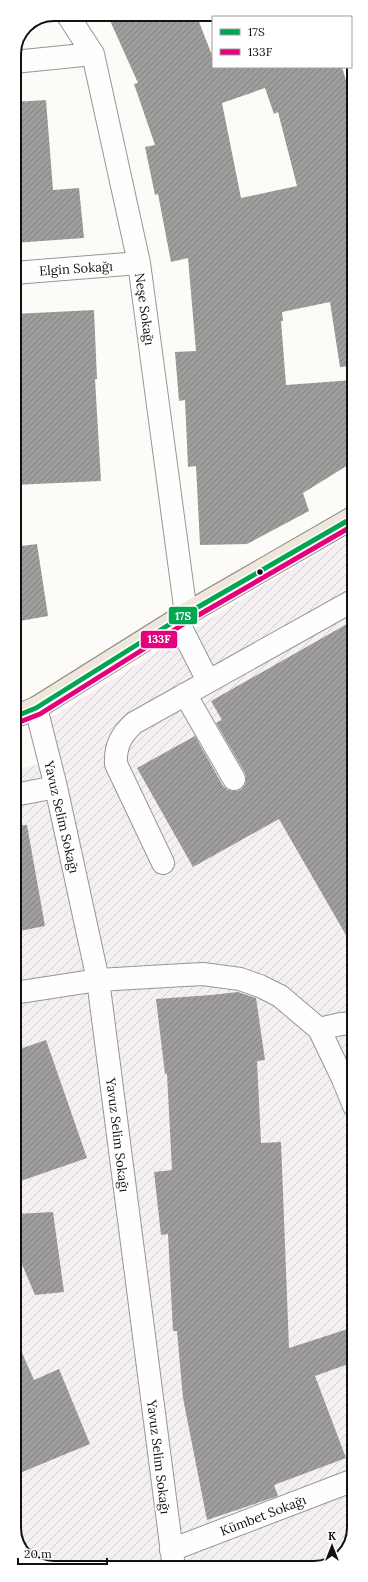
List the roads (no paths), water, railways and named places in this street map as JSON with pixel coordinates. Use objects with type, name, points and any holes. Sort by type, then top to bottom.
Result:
[{"type":"main road","points":[[21,714],[36,708],[181,617],[347,521]]},
{"type":"street","name":"Neşe Sokağı","points":[[72,21],[93,54],[139,263],[181,617],[208,681]]},
{"type":"street","points":[[21,61],[93,54]]},
{"type":"street","name":"Elgin Sokağı","points":[[21,271],[139,263]]},
{"type":"street","points":[[163,863],[116,764],[118,743],[125,732],[134,723],[347,604]]},
{"type":"street","points":[[185,694],[234,779]]},
{"type":"street","name":"Yavuz Selim Sokağı","points":[[36,708],[56,787],[98,980],[172,1558]]},
{"type":"street","points":[[21,794],[56,787]]},
{"type":"street","points":[[21,992],[98,980],[203,974],[240,979],[260,986],[280,996],[319,1029],[347,1087]]},
{"type":"street","points":[[319,1029],[347,1024]]},
{"type":"street","name":"Kümbet Sokağı","points":[[172,1558],[347,1483]]}]
